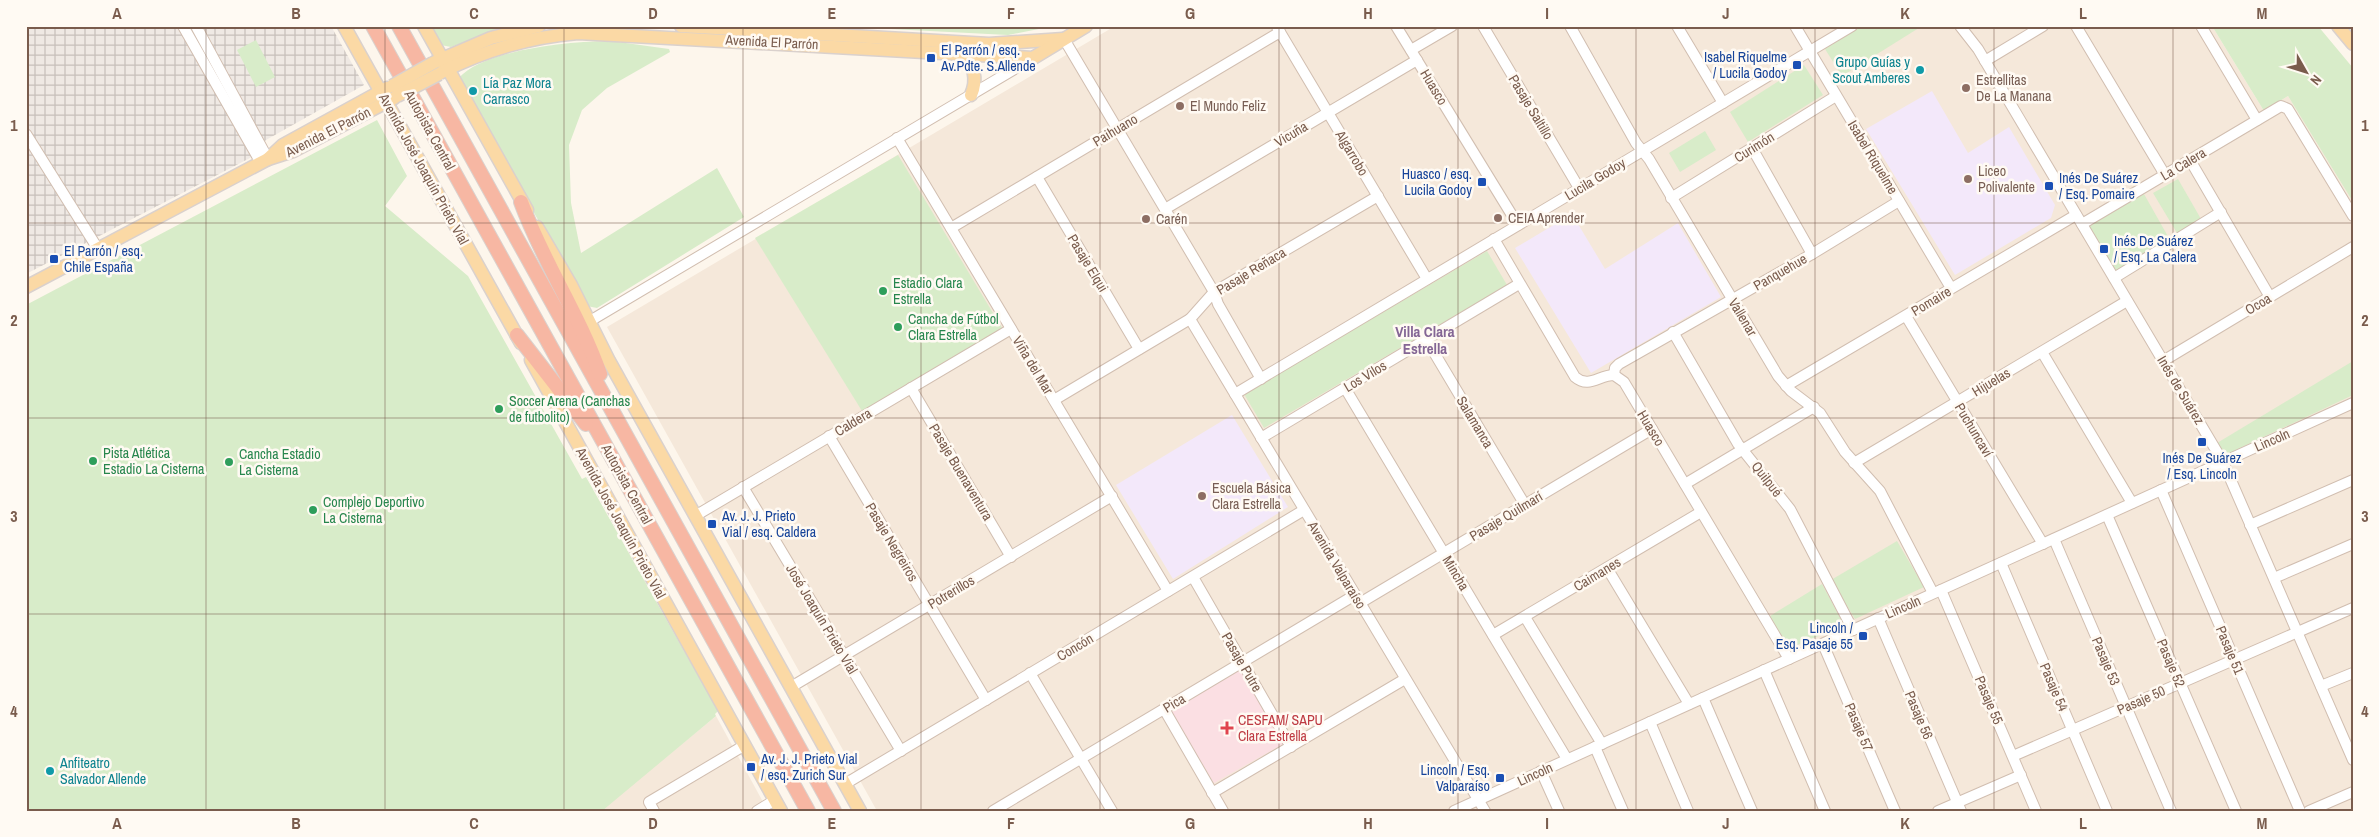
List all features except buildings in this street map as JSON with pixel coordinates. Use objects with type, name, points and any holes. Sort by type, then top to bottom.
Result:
[{"type":"highway","name":"Autopista Central","points":[[373,26],[808,811]]},
{"type":"highway","name":"Autopista Central","points":[[399,26],[834,811]]},
{"type":"highway","points":[[522,202],[539,248],[584,333],[611,408]]},
{"type":"highway","points":[[517,335],[613,459]]},
{"type":"main road","name":"Avenida José Joaquín Prieto Vial","points":[[344,26],[389,94],[517,335],[778,806]]},
{"type":"main road","points":[[424,26],[440,66],[571,286],[609,361],[860,811]]},
{"type":"main road","name":"Avenida El Parrón","points":[[26,287],[264,161],[283,145],[389,94],[484,41],[521,28],[539,26]]},
{"type":"main road","name":"Avenida El Parrón","points":[[681,26],[989,44],[1064,39]]},
{"type":"main road","points":[[1032,58],[1086,26]]},
{"type":"main road","points":[[2338,26],[2353,44]]},
{"type":"main road","name":"Avenida El Parrón","points":[[440,66],[515,43],[578,33],[1032,58]]},
{"type":"main road","points":[[961,54],[969,61],[974,73],[975,84],[971,95]]},
{"type":"street","points":[[183,26],[264,161]]},
{"type":"street","points":[[196,26],[264,161]]},
{"type":"street","name":"Huasco","points":[[1396,26],[1518,225]]},
{"type":"street","points":[[1411,50],[1452,26]]},
{"type":"street","name":"Pasaje Saltillo","points":[[1483,26],[1579,188]]},
{"type":"street","name":"Vallenar","points":[[1570,26],[1613,104],[1786,386],[1814,407],[1854,463],[1885,500],[1937,592]]},
{"type":"street","points":[[1677,26],[1723,103]]},
{"type":"street","name":"Isabel Riquelme","points":[[1795,26],[1951,288]]},
{"type":"street","name":"Lucila Godoy","points":[[1235,394],[1852,26]]},
{"type":"street","name":"Inés de Suárez","points":[[1960,26],[1972,40]]},
{"type":"street","name":"Inés de Suárez","points":[[1965,26],[2223,462],[2321,686],[2349,739],[2353,760]]},
{"type":"street","points":[[1985,61],[2044,26]]},
{"type":"street","points":[[2076,26],[2165,175]]},
{"type":"street","points":[[2201,26],[2257,120]]},
{"type":"street","name":"Algarrobo","points":[[1278,29],[1428,279]]},
{"type":"street","name":"Paihuano","points":[[951,228],[1117,129],[1278,29]]},
{"type":"street","points":[[1064,39],[1214,292],[1218,304],[1261,379]]},
{"type":"street","points":[[590,321],[1032,58]]},
{"type":"street","name":"Vicuña","points":[[1165,209],[1417,60]]},
{"type":"street","name":"Curimón","points":[[1671,198],[1836,96]]},
{"type":"street","name":"La Calera","points":[[2079,220],[2165,175],[2279,107],[2284,106],[2353,216]]},
{"type":"street","points":[[26,134],[98,249]]},
{"type":"street","name":"Viña del Mar","points":[[897,138],[1168,591]]},
{"type":"street","points":[[1752,148],[1812,254]]},
{"type":"street","points":[[2190,160],[2270,297]]},
{"type":"street","name":"Pasaje Elqui","points":[[1037,177],[1140,349]]},
{"type":"street","name":"Pasaje Reñaca","points":[[1054,400],[1190,319],[1214,292],[1378,196]]},
{"type":"street","name":"Panquehue","points":[[1614,375],[1615,368],[1619,364],[1731,298],[1740,296],[1899,201]]},
{"type":"street","points":[[2114,278],[2220,212]]},
{"type":"street","name":"Pomaire","points":[[1786,386],[1951,288],[2079,220]]},
{"type":"street","points":[[1494,239],[1575,377],[1582,382],[1590,382],[1614,375]]},
{"type":"street","name":"Ocoa","points":[[2163,360],[2353,247]]},
{"type":"street","name":"Los Vilos","points":[[1261,438],[1520,284]]},
{"type":"street","name":"Hijuelas","points":[[1854,463],[2128,301]]},
{"type":"street","name":"Puchuncaví","points":[[1906,316],[2043,544]]},
{"type":"street","name":"Avenida Valparaíso","points":[[1190,319],[1485,811]]},
{"type":"street","name":"Caldera","points":[[695,516],[1011,329]]},
{"type":"street","name":"Quilpué","points":[[1672,332],[1743,449],[1794,515],[1853,630]]},
{"type":"street","name":"Salamanca","points":[[1426,339],[1525,505]]},
{"type":"street","points":[[2042,352],[2132,503]]},
{"type":"street","name":"Huasco","points":[[1614,375],[1624,382],[1789,659]]},
{"type":"street","name":"Pasaje Buenaventura","points":[[911,388],[1010,557]]},
{"type":"street","name":"Mincha","points":[[1345,388],[1567,760]]},
{"type":"street","name":"Lincoln","points":[[1454,811],[2353,403]]},
{"type":"street","points":[[1684,484],[1814,407]]},
{"type":"street","name":"Pasaje Quilmarí","points":[[1358,599],[1444,553],[1652,429]]},
{"type":"street","name":"Pasaje Negreiros","points":[[829,436],[986,700]]},
{"type":"street","points":[[2250,525],[2353,480]]},
{"type":"street","name":"José Joaquín Prieto Vial","points":[[744,487],[901,750]]},
{"type":"street","name":"Pasaje 51","points":[[2161,490],[2300,811]]},
{"type":"street","name":"Potrerillos","points":[[791,687],[1112,496]]},
{"type":"street","name":"Concón","points":[[845,784],[1304,510]]},
{"type":"street","name":"Caimanes","points":[[1493,635],[1701,512]]},
{"type":"street","name":"Pasaje 52","points":[[2107,514],[2236,811]]},
{"type":"street","name":"Pasaje 53","points":[[2054,539],[2170,811]]},
{"type":"street","points":[[2274,578],[2353,544]]},
{"type":"street","name":"Pasaje 54","points":[[2001,563],[2107,811]]},
{"type":"street","points":[[1607,568],[1689,704]]},
{"type":"street","name":"Pasaje Putre","points":[[1193,576],[1291,747]]},
{"type":"street","name":"Pasaje 55","points":[[1937,592],[2013,756],[2036,811]]},
{"type":"street","name":"Pica","points":[[997,810],[1242,662],[1358,599]]},
{"type":"street","name":"Pasaje 50","points":[[2013,756],[2353,608]]},
{"type":"street","points":[[1524,617],[1599,745],[1623,811]]},
{"type":"street","name":"Pasaje 56","points":[[1878,618],[1959,807]]},
{"type":"street","name":"Pasaje 57","points":[[1823,644],[1895,811]]},
{"type":"street","points":[[1764,670],[1825,811]]},
{"type":"street","points":[[1030,673],[1112,811]]},
{"type":"street","points":[[2321,686],[2353,673]]},
{"type":"street","points":[[1212,793],[1405,679]]},
{"type":"street","points":[[1703,698],[1752,811]]},
{"type":"street","points":[[1164,709],[1223,811]]},
{"type":"street","points":[[1650,722],[1688,811]]},
{"type":"street","points":[[651,806],[745,745]]},
{"type":"street","points":[[1541,771],[1558,811]]},
{"type":"street","points":[[1938,811],[1959,807],[2021,774]]},
{"type":"street","points":[[2309,811],[2353,792]]},
{"type":"street","points":[[757,811],[778,806]]},
{"type":"shaded area","points":[[26,26],[331,26],[364,85],[266,140],[250,158],[26,274]]},
{"type":"shaded area","points":[[1115,26],[2212,26],[2264,111],[2288,96],[2353,202],[2353,811],[877,811],[607,327]]},
{"type":"shaded area","name":"Liceo Polivalente","points":[[1932,91],[1968,153],[2009,127],[2055,205],[2051,218],[1955,275],[1866,129]]},
{"type":"shaded area","points":[[1572,214],[1605,269],[1678,223],[1721,297],[1591,373],[1515,248]]},
{"type":"shaded area","name":"Escuela Básica Clara Estrella","points":[[1232,415],[1288,507],[1173,579],[1116,485]]},
{"type":"shaded area","name":"CESFAM/ SAPU Clara Estrella","points":[[1240,670],[1283,744],[1214,783],[1170,711]]},
{"type":"shaded area","points":[[716,716],[768,811],[600,811]]},
{"type":"green space","points":[[431,26],[507,26],[451,47],[441,45]]},
{"type":"green space","points":[[832,26],[1054,26],[1008,35]]},
{"type":"green space","points":[[1862,26],[1922,26],[1842,76],[1825,49]]},
{"type":"green space","points":[[2212,26],[2318,26],[2353,68],[2353,202],[2288,96],[2264,111]]},
{"type":"green space","points":[[256,40],[275,77],[256,87],[237,50]]},
{"type":"green space","points":[[611,41],[669,49],[670,52],[607,88],[582,110],[569,145],[571,203],[581,253],[717,168],[744,217],[597,308],[587,306],[458,79],[470,69],[487,60],[507,54],[552,45]]},
{"type":"green space","points":[[1804,65],[1823,95],[1748,142],[1730,112]]},
{"type":"green space","name":"Complejo Deportivo La Cisterna","points":[[377,120],[407,176],[385,206],[468,276],[582,479],[586,477],[718,711],[715,714],[716,716],[602,811],[26,811],[26,305]]},
{"type":"green space","points":[[1705,131],[1716,150],[1680,172],[1669,153]]},
{"type":"green space","name":"Estadio Clara Estrella","points":[[898,155],[1002,328],[862,411],[755,238]]},
{"type":"green space","points":[[2178,179],[2201,219],[2177,233],[2153,193]]},
{"type":"green space","points":[[2144,194],[2170,240],[2114,272],[2088,226]]},
{"type":"green space","points":[[1487,251],[1507,285],[1264,428],[1244,394]]},
{"type":"green space","points":[[2353,361],[2353,395],[2225,455],[2217,443]]},
{"type":"green space","points":[[1897,541],[1924,587],[1855,619],[1831,580]]},
{"type":"green space","points":[[1822,584],[1844,625],[1788,649],[1770,616]]},
{"type":"place","name":"El Parrón / esq. Av.Pdte. S.Allende","points":[[931,58]]},
{"type":"place","name":"Isabel Riquelme / Lucila Godoy","points":[[1797,65]]},
{"type":"place","name":"Grupo Guías y Scout Amberes","points":[[1920,70]]},
{"type":"place","name":"Estrellitas De La Manana","points":[[1966,88]]},
{"type":"place","name":"Lía Paz Mora Carrasco","points":[[473,91]]},
{"type":"place","name":"El Mundo Feliz","points":[[1180,106]]},
{"type":"place","name":"Liceo Polivalente","points":[[1968,179]]},
{"type":"place","name":"Huasco / esq. Lucila Godoy","points":[[1482,182]]},
{"type":"place","name":"Inés De Suárez / Esq. Pomaire","points":[[2049,186]]},
{"type":"place","name":"CEIA Aprender","points":[[1498,218]]},
{"type":"place","name":"Carén","points":[[1146,219]]},
{"type":"place","name":"Inés De Suárez / Esq. La Calera","points":[[2104,249]]},
{"type":"place","name":"El Parrón / esq. Chile España","points":[[54,259]]},
{"type":"place","name":"Estadio Clara Estrella","points":[[883,291]]},
{"type":"place","name":"Cancha de Fútbol Clara Estrella","points":[[898,327]]},
{"type":"place","name":"Soccer Arena (Canchas de futbolito)","points":[[499,409]]},
{"type":"place","name":"Inés De Suárez / Esq. Lincoln","points":[[2202,442]]},
{"type":"place","name":"Pista Atlética Estadio La Cisterna","points":[[93,461]]},
{"type":"place","name":"Cancha Estadio La Cisterna","points":[[229,462]]},
{"type":"place","name":"Escuela Básica Clara Estrella","points":[[1202,496]]},
{"type":"place","name":"Complejo Deportivo La Cisterna","points":[[313,510]]},
{"type":"place","name":"Av. J. J. Prieto Vial / esq. Caldera","points":[[712,524]]},
{"type":"place","name":"Lincoln / Esq. Pasaje 55","points":[[1863,636]]},
{"type":"place","name":"CESFAM/ SAPU Clara Estrella","points":[[1227,728]]},
{"type":"place","name":"Av. J. J. Prieto Vial / esq. Zurich Sur","points":[[751,767]]},
{"type":"place","name":"Anfiteatro Salvador Allende","points":[[50,771]]},
{"type":"place","name":"Lincoln / Esq. Valparaíso","points":[[1500,778]]},
{"type":"district","name":"Villa Clara Estrella","points":[[1425,340]]}]
